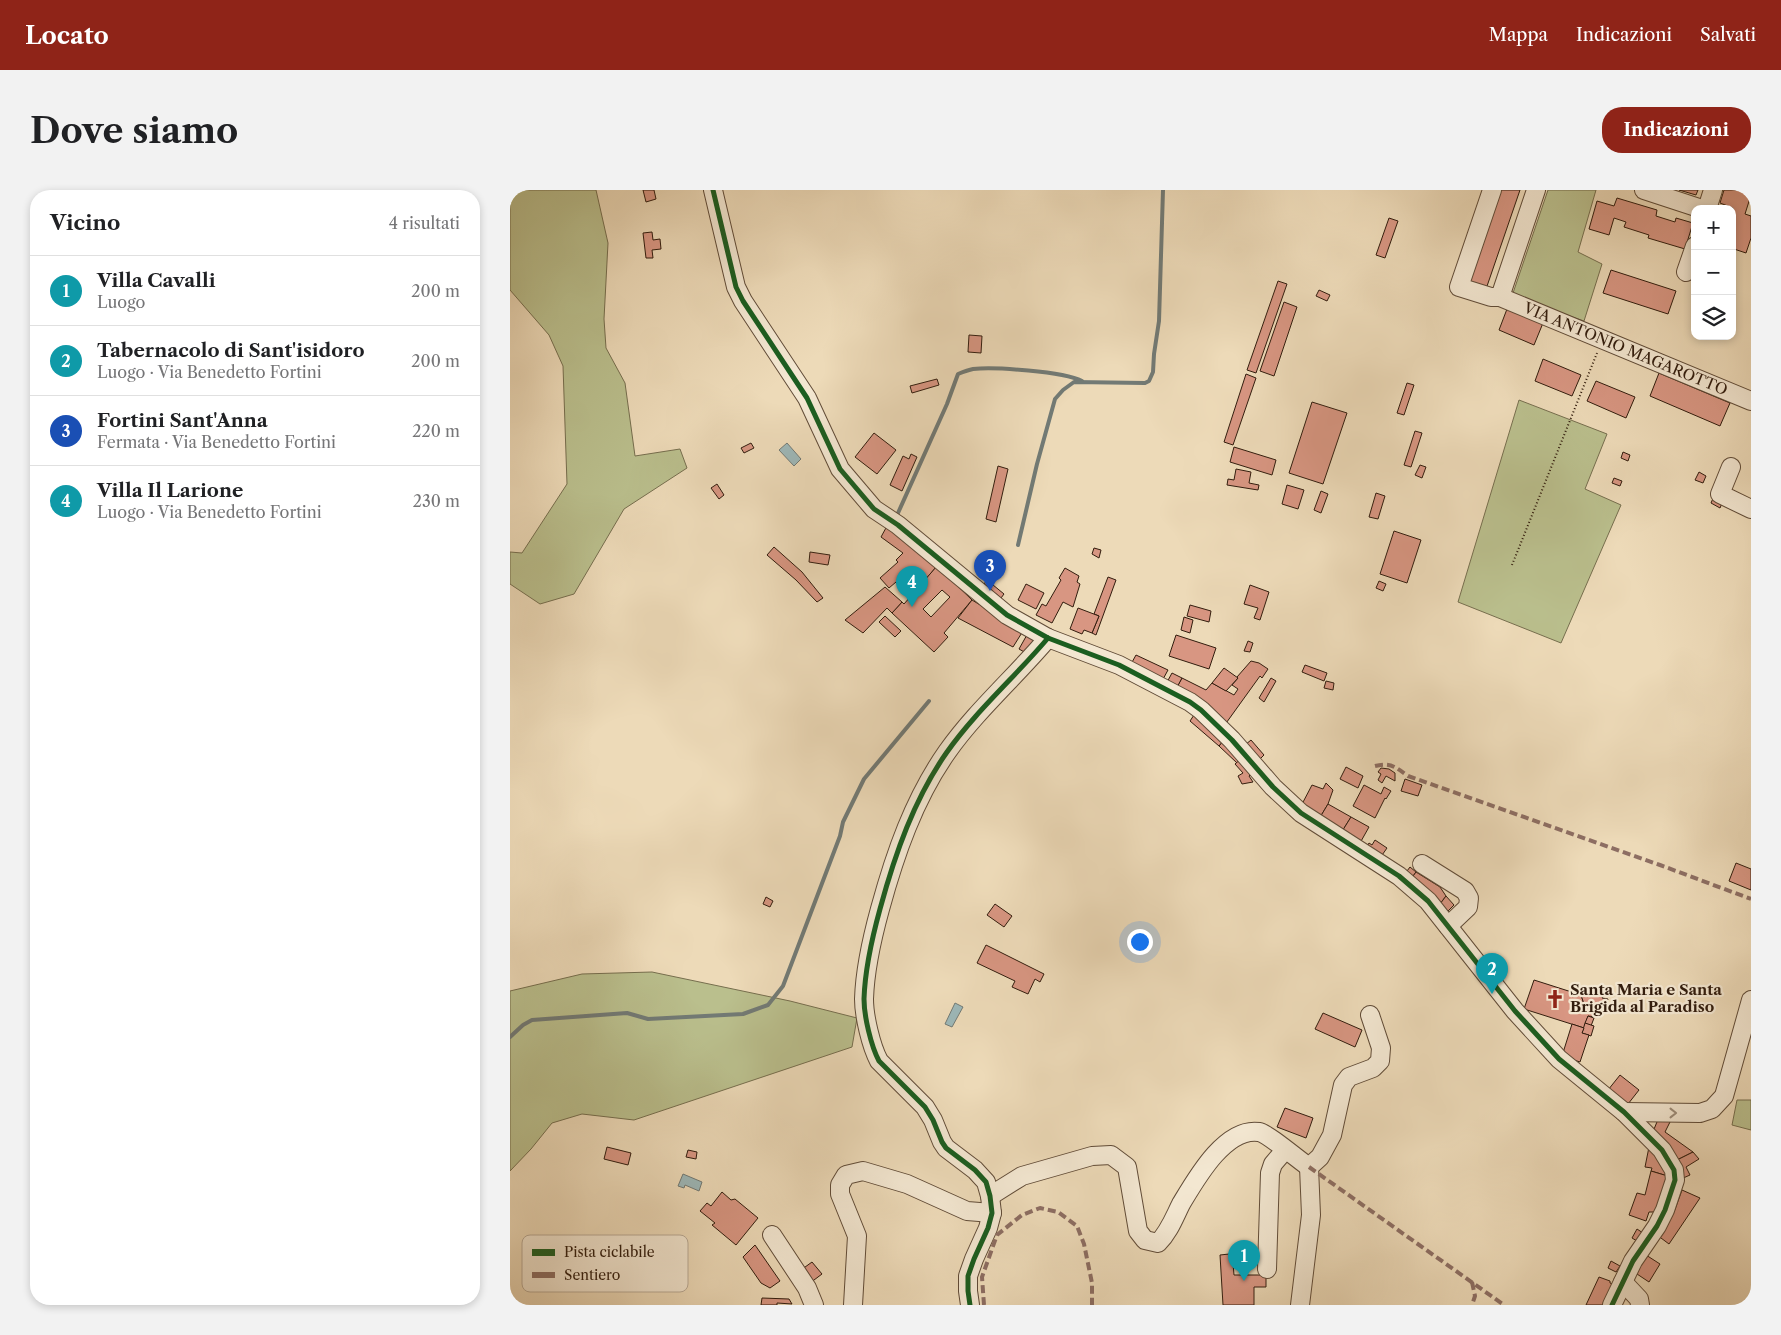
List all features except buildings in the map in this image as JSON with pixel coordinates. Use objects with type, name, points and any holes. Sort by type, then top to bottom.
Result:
[{"type":"street","points":[[713,190],[736,287],[807,398],[840,469],[874,509],[898,525],[986,600],[1007,615],[1048,638],[1119,665],[1190,702],[1232,740],[1273,787],[1301,813],[1398,876],[1428,901],[1515,1011],[1559,1059],[1624,1112],[1662,1150],[1674,1170],[1675,1180],[1665,1210],[1657,1226],[1633,1261],[1612,1305]]},
{"type":"street","name":"VIA ANTONIO MAGAROTTO","points":[[1492,190],[1459,287],[1491,297],[1500,297],[1751,402]]},
{"type":"street","points":[[1500,297],[1536,190]]},
{"type":"street","points":[[1644,190],[1691,205]]},
{"type":"street","points":[[1708,205],[1713,190]]},
{"type":"street","points":[[1686,272],[1694,250]]},
{"type":"street","points":[[1731,467],[1720,494],[1751,509]]},
{"type":"street","points":[[970,1305],[968,1276],[988,1228],[991,1204],[986,1182],[975,1170],[946,1148],[925,1107],[879,1061],[874,1052],[864,1001],[866,972],[889,876],[914,809],[931,776],[964,731],[1048,638]]},
{"type":"street","points":[[1422,864],[1465,891],[1469,898],[1468,907],[1448,926]]},
{"type":"street","points":[[1624,1112],[1700,1113],[1712,1109],[1724,1096],[1751,1000]]},
{"type":"street","points":[[1309,1167],[1320,1157],[1332,1135],[1344,1085],[1349,1077],[1373,1068],[1380,1061],[1381,1048],[1370,1015]]},
{"type":"street","points":[[853,1305],[858,1236],[840,1194],[840,1184],[846,1175],[863,1171],[907,1184],[967,1211],[991,1204],[1022,1176],[1092,1156],[1110,1155],[1127,1167],[1138,1232],[1145,1240],[1158,1243],[1166,1234],[1181,1204],[1212,1156],[1233,1139],[1245,1133],[1260,1132],[1309,1167]]},
{"type":"street","points":[[1267,1269],[1270,1173],[1273,1164],[1285,1150]]},
{"type":"street","points":[[1300,1305],[1311,1215],[1309,1167]]},
{"type":"street","points":[[772,1235],[808,1288],[814,1305]]},
{"type":"street","points":[[1623,1282],[1638,1299],[1640,1305]]},
{"type":"path","points":[[1512,565],[1603,340]]},
{"type":"green space","points":[[510,190],[596,190],[608,243],[604,319],[606,348],[625,383],[635,456],[680,449],[687,468],[624,509],[574,594],[540,604],[510,584],[510,552],[522,553],[567,484],[563,366],[549,335],[510,290]]},
{"type":"green space","points":[[1548,190],[1596,190],[1578,252],[1602,264],[1584,321],[1512,296]]},
{"type":"green space","points":[[1519,400],[1607,434],[1585,489],[1621,505],[1561,643],[1458,602]]},
{"type":"green space","points":[[652,972],[790,1001],[857,1018],[852,1047],[634,1120],[582,1114],[552,1123],[510,1171],[510,991],[582,974]]},
{"type":"green space","points":[[1737,1100],[1751,1100],[1751,1130],[1732,1125]]},
{"type":"water","points":[[787,443],[801,459],[794,466],[779,450]]},
{"type":"water","points":[[955,1003],[963,1007],[952,1027],[945,1024]]},
{"type":"water","points":[[683,1174],[702,1182],[699,1191],[685,1185],[684,1188],[678,1186]]},
{"type":"waterway","points":[[1018,545],[1055,399],[1074,382],[1145,383],[1149,381],[1153,372],[1159,321],[1163,190]]},
{"type":"waterway","points":[[898,513],[947,404],[958,374],[973,369],[1012,369],[1045,372],[1082,381]]},
{"type":"waterway","points":[[510,1037],[523,1025],[532,1020],[627,1013],[648,1019],[743,1014],[768,1005],[783,986],[840,836],[843,822],[864,779],[929,701]]},
{"type":"marked path","points":[[1375,766],[1393,766],[1408,776],[1751,899]]},
{"type":"marked path","points":[[1309,1167],[1504,1305]]},
{"type":"marked path","points":[[984,1305],[982,1277],[997,1235],[1022,1215],[1040,1208],[1058,1212],[1077,1226],[1084,1244],[1092,1283],[1092,1305]]},
{"type":"marked path","points":[[1472,1282],[1475,1296],[1472,1305]]},
{"type":"cycle path","points":[[713,190],[736,287],[743,301],[807,398],[840,469],[874,509],[898,525],[1007,615],[1048,638],[1119,665],[1190,702],[1201,710],[1232,740],[1273,787],[1301,813],[1399,876],[1428,901],[1515,1011],[1559,1059],[1624,1112],[1662,1150],[1674,1170],[1675,1180],[1665,1210],[1657,1226],[1633,1261],[1612,1305]]},
{"type":"cycle path","points":[[970,1305],[968,1276],[988,1228],[992,1213],[986,1182],[975,1170],[946,1148],[925,1107],[879,1061],[868,1031],[865,1014],[866,976],[874,931],[892,868],[915,808],[935,770],[958,737],[1048,638]]},
{"type":"place","name":"Fortini Sant'Anna","points":[[990,591]]},
{"type":"place","name":"Villa Il Larione","points":[[912,607]]},
{"type":"place","name":"Tabernacolo di Sant'isidoro","points":[[1492,994]]},
{"type":"place","name":"Santa Maria e Santa Brigida al Paradiso","points":[[1555,999]]},
{"type":"place","name":"Villa Cavalli","points":[[1244,1281]]}]
